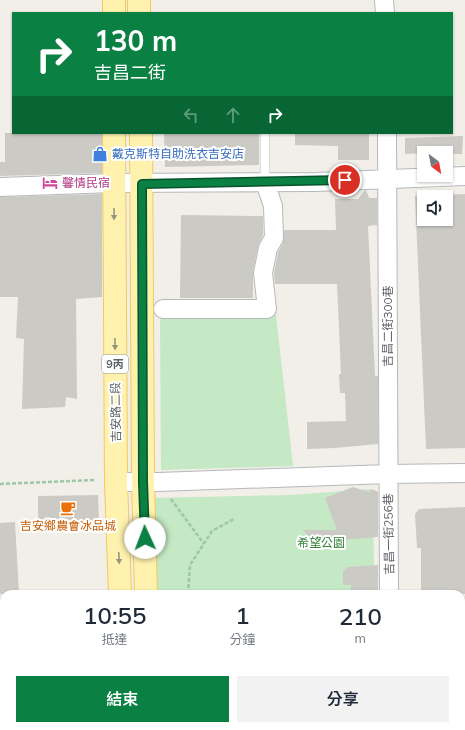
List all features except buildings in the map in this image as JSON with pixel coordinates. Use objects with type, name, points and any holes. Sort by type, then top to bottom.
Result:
[{"type":"main road","points":[[114,0],[114,12]]},
{"type":"main road","points":[[139,0],[139,12]]},
{"type":"main road","name":"吉安路二段","points":[[114,134],[116,480],[120,590]]},
{"type":"main road","name":"9丙","points":[[142,134],[142,184],[151,482],[146,590]]},
{"type":"street","points":[[384,0],[385,12]]},
{"type":"street","name":"吉昌二街300巷","points":[[387,134],[388,474]]},
{"type":"street","points":[[0,187],[114,183],[316,182],[465,176]]},
{"type":"street","points":[[163,309],[267,309],[263,273],[268,248],[274,238],[274,206],[265,182]]},
{"type":"street","points":[[116,480],[151,482],[388,474],[465,473]]},
{"type":"street","name":"吉昌一街256巷","points":[[388,474],[389,590]]},
{"type":"lane","points":[[265,134],[265,182]]},
{"type":"path","points":[[0,484],[116,480]]},
{"type":"path","points":[[151,482],[204,544]]},
{"type":"path","points":[[188,590],[190,565],[212,531],[234,519]]},
{"type":"green space","points":[[160,314],[276,315],[293,466],[161,470]]},
{"type":"green space","name":"希望公園","points":[[372,489],[375,590],[152,590],[150,498],[291,495]]},
{"type":"place","name":"戴克斯特自助洗衣吉安店","points":[[100,154]]},
{"type":"place","name":"馨情民宿","points":[[50,183]]},
{"type":"place","name":"吉安鄉農會冰品城","points":[[68,508]]},
{"type":"route","points":[[145,538],[143,482],[142,184],[316,182],[345,180]]}]
